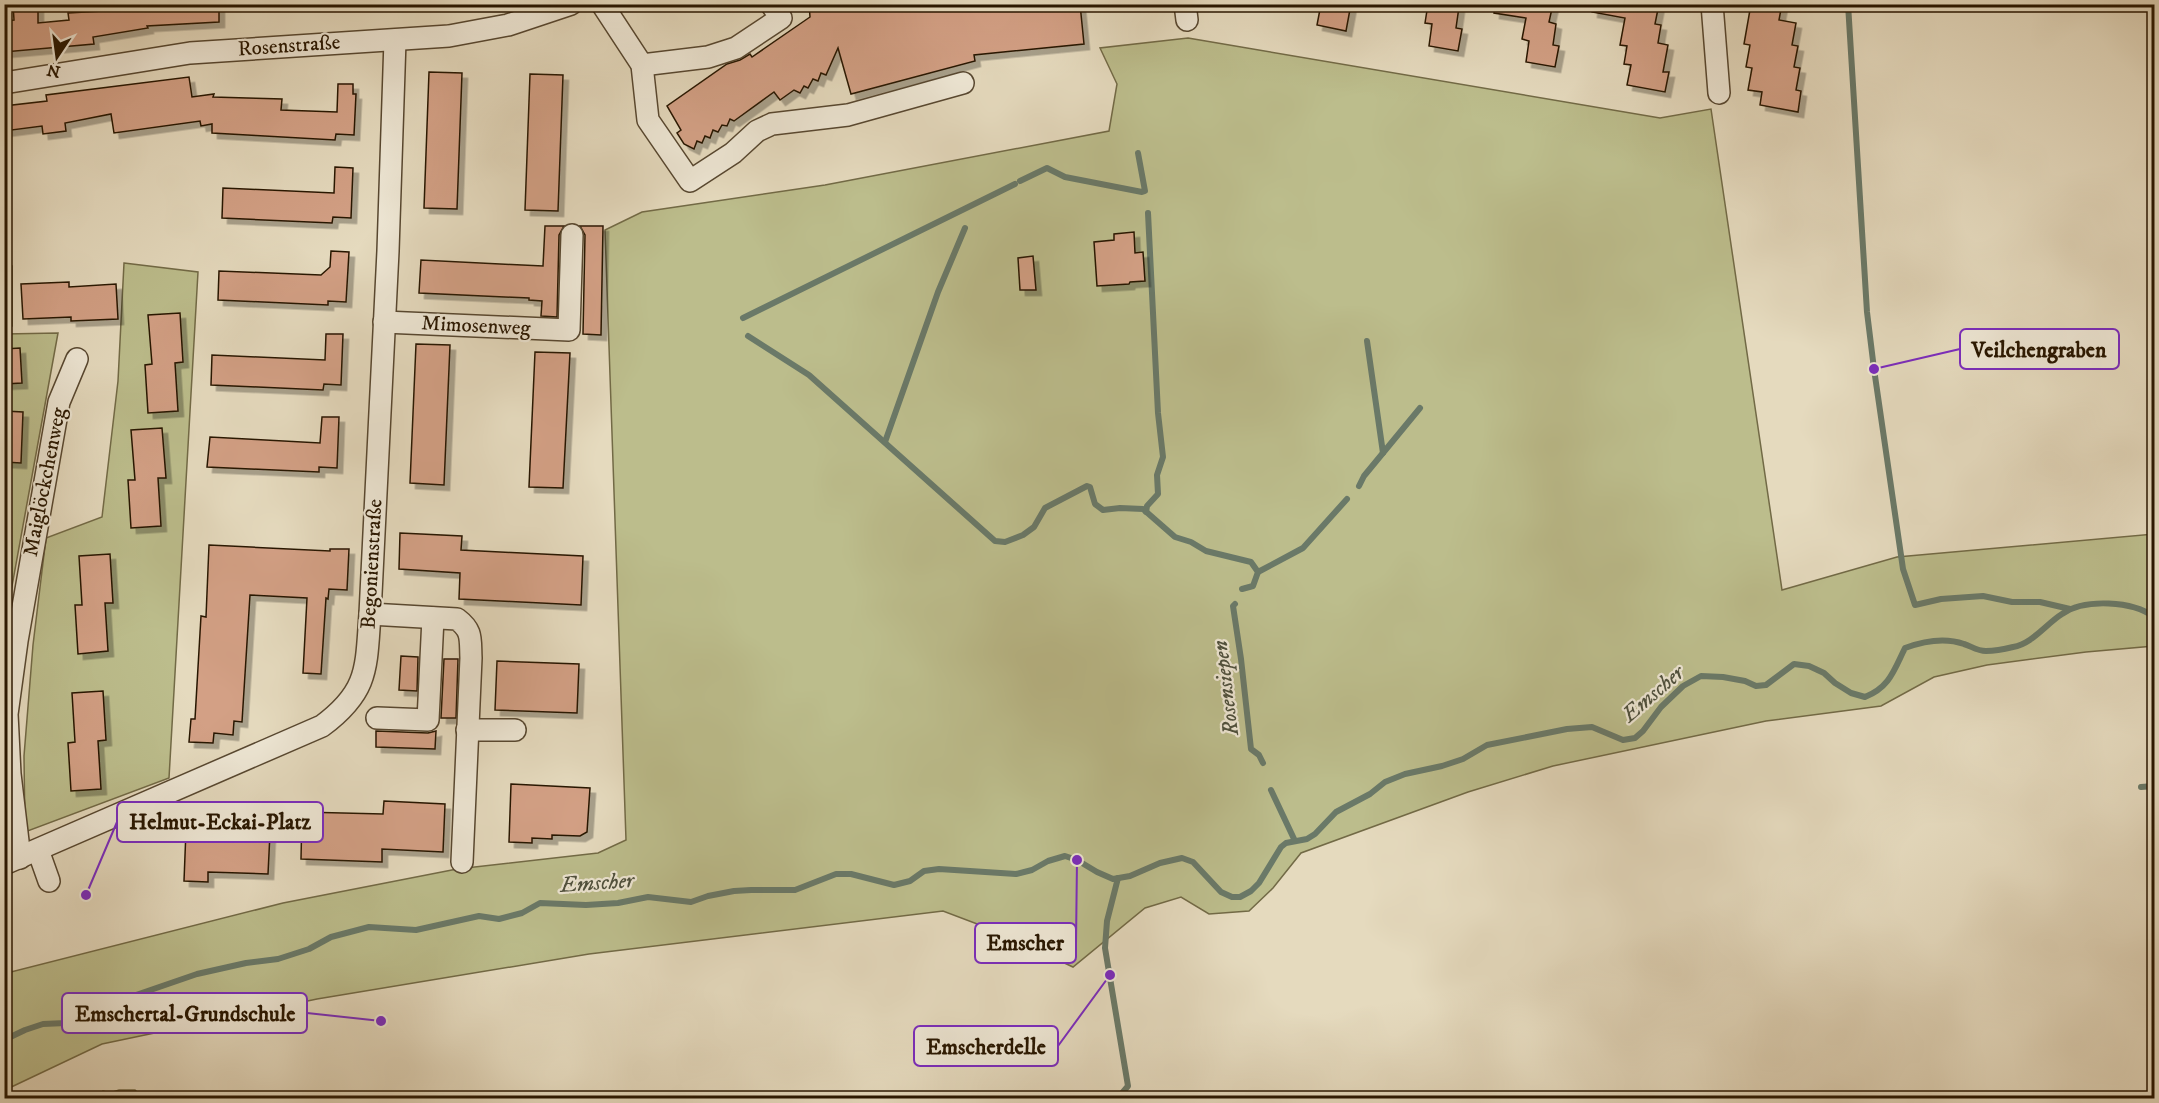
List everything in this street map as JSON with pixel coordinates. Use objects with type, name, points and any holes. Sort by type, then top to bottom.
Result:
[{"type":"street","name":"Rosenstraße","points":[[4,83],[190,53],[449,36],[508,25],[571,4]]},
{"type":"street","points":[[602,4],[642,64],[648,120],[690,181],[734,153],[757,131],[772,124],[848,115],[963,83]]},
{"type":"street","points":[[642,64],[708,57],[736,48],[781,18],[771,4]]},
{"type":"street","points":[[1712,4],[1719,93]]},
{"type":"street","name":"Begonienstraße","points":[[21,857],[322,726],[350,701],[362,679],[365,671],[370,614],[394,40]]},
{"type":"street","name":"Mimosenweg","points":[[384,322],[568,330],[572,236]]},
{"type":"street","name":"Maiglöckchenweg","points":[[49,881],[21,857],[10,774],[7,714],[21,615],[57,412],[77,359]]},
{"type":"street","points":[[370,614],[457,619],[467,627],[471,658],[462,862]]},
{"type":"street","points":[[377,718],[428,720],[432,618]]},
{"type":"street","points":[[467,730],[515,730]]},
{"type":"green space","points":[[1188,38],[1660,118],[1711,109],[1782,590],[1897,557],[2154,534],[2154,646],[1987,665],[1934,677],[1881,706],[1766,721],[1553,766],[1468,792],[1301,853],[1273,888],[1249,911],[1209,914],[1181,897],[1145,908],[1073,967],[1001,933],[943,911],[589,954],[317,999],[102,1044],[5,1090],[5,970],[11,972],[283,903],[457,869],[598,853],[626,840],[605,230],[642,212],[825,185],[1109,131],[1117,84],[1100,48]]},
{"type":"green space","points":[[124,263],[198,272],[169,778],[25,832],[24,756],[33,645],[46,538],[102,517],[118,381]]},
{"type":"green space","points":[[5,266],[12,266],[12,326],[5,326]]},
{"type":"green space","points":[[58,333],[8,608],[5,633],[5,334]]},
{"type":"green space","points":[[119,1090],[135,1090],[143,1098],[93,1098],[103,1091],[110,1093]]},
{"type":"building","points":[[13,4],[38,4],[38,23],[69,20],[68,13],[103,11],[138,4],[219,4],[219,22],[147,26],[148,28],[93,37],[94,44],[4,52],[4,21],[14,20]]},
{"type":"building","points":[[809,4],[1025,4],[1026,7],[1080,4],[1084,44],[974,55],[975,61],[851,94],[838,48],[826,75],[821,73],[818,81],[813,79],[808,88],[804,86],[800,93],[794,90],[780,100],[774,92],[734,121],[730,119],[727,126],[722,125],[718,132],[713,130],[710,138],[705,136],[702,143],[697,141],[694,149],[684,144],[677,133],[681,130],[667,106],[727,64],[750,54],[752,57],[810,17]]},
{"type":"building","points":[[1321,4],[1351,4],[1346,31],[1317,25]]},
{"type":"building","points":[[1428,4],[1459,7],[1456,28],[1462,29],[1458,51],[1429,46],[1432,24],[1425,23]]},
{"type":"building","points":[[1495,4],[1553,4],[1549,22],[1556,24],[1553,45],[1559,46],[1555,67],[1526,62],[1529,41],[1522,39],[1526,18],[1494,13]]},
{"type":"building","points":[[1593,4],[1659,4],[1655,24],[1661,25],[1658,43],[1668,45],[1663,72],[1669,72],[1665,92],[1627,85],[1631,65],[1624,64],[1627,46],[1620,45],[1625,18],[1592,12]]},
{"type":"building","points":[[1751,4],[1782,4],[1779,20],[1796,23],[1792,45],[1798,46],[1794,67],[1800,68],[1796,90],[1801,91],[1798,112],[1760,105],[1762,92],[1748,90],[1752,68],[1746,67],[1750,45],[1744,44]]},
{"type":"building","points":[[429,72],[462,73],[457,209],[424,208]]},
{"type":"building","points":[[530,74],[563,75],[558,211],[525,210]]},
{"type":"building","points":[[189,77],[192,97],[214,94],[213,97],[282,99],[281,110],[337,112],[338,84],[353,84],[353,94],[356,94],[354,135],[336,134],[335,140],[212,133],[212,124],[201,126],[200,121],[114,133],[111,114],[65,123],[66,131],[43,134],[42,126],[4,131],[4,106],[47,101],[46,95]]},
{"type":"building","points":[[335,167],[353,168],[351,218],[333,217],[332,223],[222,218],[223,188],[334,193]]},
{"type":"building","points":[[545,226],[564,226],[559,235],[557,317],[541,316],[542,301],[529,300],[529,298],[419,293],[421,260],[543,266]]},
{"type":"building","points":[[580,226],[603,226],[601,335],[583,334],[585,235]]},
{"type":"building","points":[[1134,232],[1135,253],[1143,252],[1145,281],[1097,286],[1094,242],[1114,240],[1114,234]]},
{"type":"building","points":[[331,251],[349,252],[346,302],[328,301],[328,305],[218,300],[219,271],[321,275],[330,267]]},
{"type":"building","points":[[1033,256],[1036,290],[1020,290],[1018,258]]},
{"type":"building","points":[[69,282],[69,287],[116,284],[118,319],[71,321],[71,317],[23,319],[21,284]]},
{"type":"building","points":[[180,313],[183,362],[175,363],[178,411],[148,413],[145,365],[152,364],[148,315]]},
{"type":"building","points":[[326,334],[343,334],[341,385],[324,384],[323,390],[211,385],[212,355],[325,360]]},
{"type":"building","points":[[416,344],[450,345],[444,485],[410,483]]},
{"type":"building","points":[[20,348],[22,383],[4,384],[4,349]]},
{"type":"building","points":[[535,352],[570,353],[563,488],[529,487]]},
{"type":"building","points":[[4,411],[23,412],[21,463],[4,462]]},
{"type":"building","points":[[322,417],[339,417],[337,468],[319,467],[319,472],[207,467],[210,437],[320,443]]},
{"type":"building","points":[[162,428],[166,478],[158,478],[161,526],[131,528],[128,480],[135,480],[131,430]]},
{"type":"building","points":[[400,533],[462,536],[461,550],[583,556],[581,605],[459,599],[460,573],[399,569]]},
{"type":"building","points":[[209,545],[330,551],[330,549],[349,549],[347,590],[329,589],[328,599],[326,598],[321,674],[303,673],[307,598],[250,595],[242,722],[234,721],[233,735],[214,733],[213,743],[189,742],[191,719],[195,719],[201,616],[206,617]]},
{"type":"building","points":[[110,554],[113,603],[105,603],[108,651],[78,654],[75,605],[82,605],[79,556]]},
{"type":"building","points":[[401,656],[418,657],[417,691],[399,690]]},
{"type":"building","points":[[444,659],[458,659],[456,718],[441,718]]},
{"type":"building","points":[[497,661],[579,664],[577,713],[495,710]]},
{"type":"building","points":[[103,691],[106,740],[98,741],[101,789],[71,791],[68,743],[75,742],[72,693]]},
{"type":"building","points":[[376,731],[428,733],[436,731],[435,749],[376,747]]},
{"type":"building","points":[[511,784],[590,788],[587,832],[580,836],[552,835],[552,839],[532,838],[532,843],[509,842]]},
{"type":"building","points":[[384,801],[445,804],[443,852],[382,849],[382,862],[301,859],[302,812],[383,814]]},
{"type":"building","points":[[186,830],[270,833],[268,874],[208,872],[208,882],[184,881]]},
{"type":"waterway","points":[[1848,4],[1867,312],[1903,569],[1915,605],[1941,599],[1983,596],[2012,602],[2040,602],[2070,609]]},
{"type":"waterway","points":[[1020,181],[1047,168],[1065,177],[1142,192],[1145,191],[1138,153]]},
{"type":"waterway","points":[[743,318],[1015,184]]},
{"type":"waterway","points":[[1146,512],[1147,506],[1158,494],[1157,475],[1163,457],[1158,413],[1148,213]]},
{"type":"waterway","points":[[885,442],[938,292],[965,228]]},
{"type":"waterway","points":[[748,336],[809,375],[995,541],[1005,542],[1023,535],[1034,527],[1045,508],[1087,486],[1090,487],[1095,504],[1103,510],[1143,509],[1175,537],[1191,542],[1206,551],[1251,562],[1258,572],[1253,586],[1242,589]]},
{"type":"waterway","points":[[1367,341],[1383,453]]},
{"type":"waterway","points":[[1359,486],[1364,476],[1420,408]]},
{"type":"waterway","points":[[1258,572],[1303,548],[1347,499]]},
{"type":"waterway","name":"Rosensiepen","points":[[1235,604],[1233,606],[1251,749],[1259,755],[1263,763]]},
{"type":"waterway","name":"Emscher","points":[[4,1040],[43,1024],[84,1020],[136,995],[197,974],[246,963],[278,959],[309,949],[331,937],[369,927],[416,930],[479,916],[499,919],[522,913],[540,903],[586,905],[618,903],[648,897],[691,902],[734,891],[795,890],[836,874],[851,874],[894,885],[910,881],[924,871],[939,869],[1016,874],[1065,856],[1113,879],[1130,876],[1160,863],[1182,858],[1193,862],[1221,892],[1232,897],[1240,897],[1259,883],[1281,847],[1286,843],[1307,839],[1336,812],[1370,794],[1385,782],[1405,774],[1463,759],[1487,745],[1567,729],[1592,727],[1623,740],[1635,738],[1661,707],[1683,686],[1701,676],[1723,677],[1745,681],[1756,686],[1766,685],[1794,664],[1809,666],[1824,673],[1851,693],[1865,697],[1886,683],[1905,648],[1919,643],[1949,641],[1986,651],[2010,648],[2026,642],[2062,614],[2083,605],[2122,605],[2154,617]]},
{"type":"waterway","points":[[2141,787],[2154,786]]},
{"type":"waterway","name":"Rosensiepen","points":[[1271,790],[1295,841]]},
{"type":"waterway","points":[[1118,878],[1107,921],[1105,948],[1128,1086],[1118,1098]]},
{"type":"place","name":"Veilchengraben","points":[[1874,369]]},
{"type":"place","name":"Emscher","points":[[1077,860]]},
{"type":"place","name":"Helmut-Eckai-Platz","points":[[86,895]]},
{"type":"place","name":"Emscherdelle","points":[[1110,975]]},
{"type":"place","name":"Emschertal-Grundschule","points":[[381,1021]]}]
